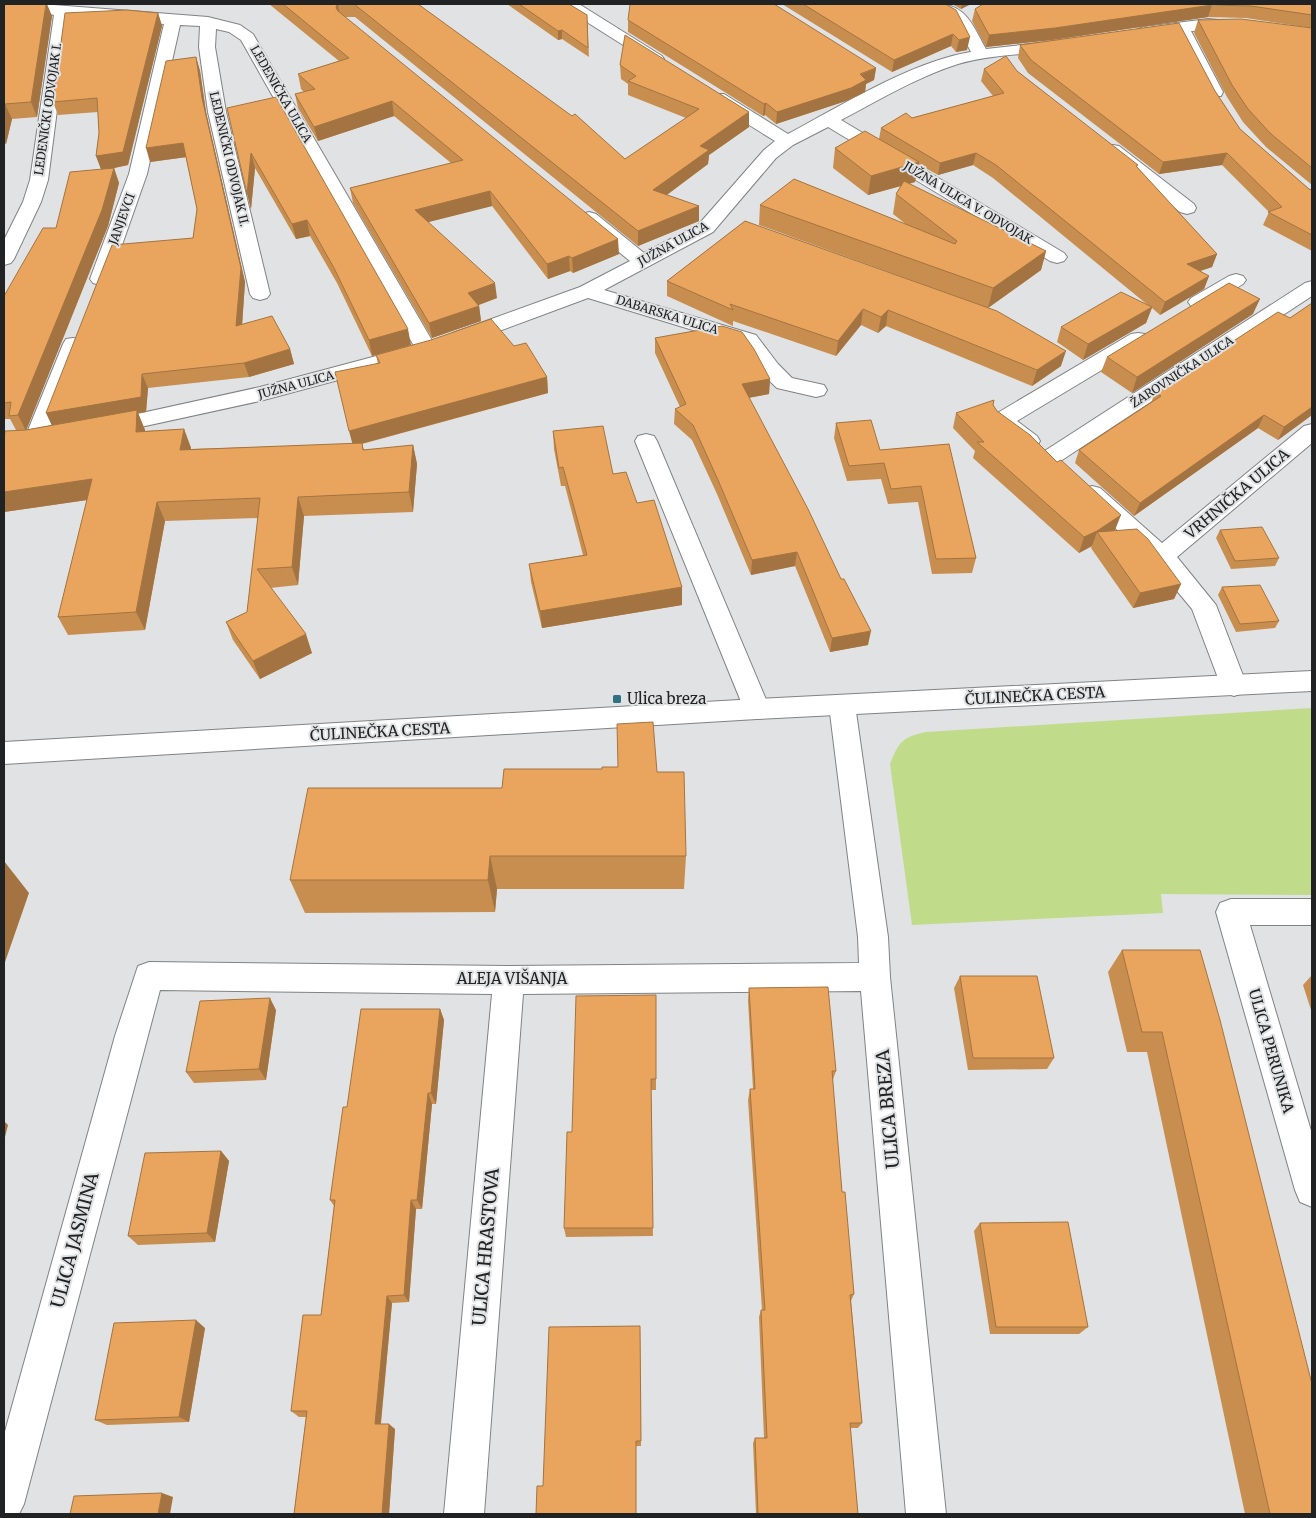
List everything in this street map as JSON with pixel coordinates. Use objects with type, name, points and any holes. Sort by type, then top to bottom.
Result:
[{"type":"street","name":"LEDENIČKA ULICA","points":[[25,4],[44,10],[62,12],[208,22],[234,28],[247,37],[426,349]]},
{"type":"street","points":[[570,4],[670,68]]},
{"type":"street","points":[[938,4],[962,18],[980,54]]},
{"type":"street","points":[[962,18],[976,9]]},
{"type":"street","name":"LEDENIČKI ODVOJAK I.","points":[[4,259],[32,202],[39,180],[62,12]]},
{"type":"street","name":"JANJEVCI","points":[[93,295],[138,174],[173,19]]},
{"type":"street","name":"LEDENIČKI ODVOJAK II.","points":[[208,22],[207,47],[218,112],[260,294]]},
{"type":"street","points":[[1128,35],[1181,26],[1208,24],[1255,26]]},
{"type":"street","points":[[1181,26],[1223,106]]},
{"type":"street","name":"JUŽNA ULICA","points":[[84,431],[172,416],[284,390],[476,333],[587,291],[706,228],[723,221],[764,161],[787,141],[827,119],[888,79],[980,54],[1008,58],[1072,44]]},
{"type":"street","points":[[703,89],[787,141]]},
{"type":"street","name":"JUŽNA ULICA V. ODVOJAK","points":[[827,119],[1057,257]]},
{"type":"street","points":[[1096,137],[1187,208]]},
{"type":"street","points":[[579,210],[642,261]]},
{"type":"street","points":[[1177,315],[1236,280]]},
{"type":"street","name":"ŽAROVNIČKA ULICA","points":[[1065,470],[1312,287]]},
{"type":"street","name":"DABARSKA ULICA","points":[[587,291],[749,340],[770,369],[785,383],[816,390]]},
{"type":"street","points":[[1152,330],[1002,420],[1065,470],[1162,556],[1204,605],[1234,686]]},
{"type":"street","points":[[54,436],[27,441],[79,331]]},
{"type":"street","name":"VRHNIČKA ULICA","points":[[1162,556],[1312,431]]},
{"type":"street","points":[[646,442],[757,709]]},
{"type":"street","name":"ČULINEČKA CESTA","points":[[4,753],[757,709],[1312,681]]},
{"type":"street","name":"ULICA BREZA","points":[[842,705],[873,937],[875,978],[926,1514]]},
{"type":"street","name":"ULICA PERUNIKA","points":[[1312,912],[1231,912],[1312,1190]]},
{"type":"street","name":"ALEJA VIŠANJA","points":[[149,976],[509,980],[875,978]]},
{"type":"street","name":"ULICA JASMINA","points":[[4,1504],[128,1045],[149,976]]},
{"type":"street","name":"ULICA HRASTOVA","points":[[464,1514],[509,980]]},
{"type":"green space","points":[[1312,708],[1312,895],[1161,894],[1163,913],[912,925],[890,764],[896,750],[906,739],[926,732]]},
{"type":"building","points":[[4,4],[46,4],[31,102],[5,104],[4,110]]},
{"type":"building","points":[[283,4],[337,4],[336,8],[338,11],[618,239],[572,258],[569,256],[547,264],[490,191],[415,210],[495,283],[468,293],[479,306],[429,323],[350,188],[463,160],[392,101],[314,127],[295,94],[315,89],[298,74],[349,58]]},
{"type":"building","points":[[354,4],[418,4],[572,116],[575,114],[625,159],[699,109],[628,81],[636,76],[620,65],[625,35],[749,112],[700,146],[709,150],[653,190],[699,206],[638,231]]},
{"type":"building","points":[[519,4],[569,4],[587,15],[588,48],[562,30],[558,31]]},
{"type":"building","points":[[630,4],[774,4],[876,68],[860,74],[866,80],[851,88],[777,112],[766,103],[764,104],[628,20]]},
{"type":"building","points":[[803,4],[945,4],[956,10],[970,37],[959,40],[953,34],[894,60]]},
{"type":"building","points":[[983,4],[1312,4],[1312,15],[1251,6],[1212,5],[1055,28],[989,35],[975,9]]},
{"type":"building","points":[[127,10],[158,13],[123,152],[96,156],[99,133],[97,98],[53,102],[65,13]]},
{"type":"building","points":[[1241,19],[1312,28],[1312,168],[1271,134],[1248,109],[1232,85],[1198,20]]},
{"type":"building","points":[[1179,23],[1215,91],[1240,129],[1312,190],[1312,235],[1268,212],[1282,207],[1227,153],[1163,162],[1031,60],[1020,45]]},
{"type":"building","points":[[1006,56],[1017,71],[1138,165],[1136,166],[1217,254],[1187,264],[1209,276],[1165,302],[996,165],[976,153],[940,163],[881,128],[906,113],[912,118],[1004,93],[984,69]]},
{"type":"building","points":[[196,57],[202,98],[241,268],[236,326],[272,316],[290,349],[244,363],[142,374],[141,397],[46,413],[112,245],[193,238],[197,209],[183,143],[146,148],[166,61]]},
{"type":"building","points":[[276,97],[408,329],[369,340],[334,268],[307,220],[292,224],[251,153],[247,194],[227,108]]},
{"type":"building","points":[[865,131],[919,162],[871,176],[835,148]]},
{"type":"building","points":[[114,168],[102,210],[18,415],[9,416],[11,402],[4,403],[4,296],[43,228],[56,228],[70,172]]},
{"type":"building","points":[[794,179],[955,244],[957,241],[896,194],[904,181],[1046,251],[993,288],[760,205]]},
{"type":"building","points":[[745,221],[997,311],[1066,351],[1037,370],[888,310],[881,317],[863,309],[838,341],[730,304],[733,310],[667,281]]},
{"type":"building","points":[[1229,283],[1260,299],[1137,377],[1107,357]]},
{"type":"building","points":[[1121,292],[1152,307],[1088,344],[1061,327]]},
{"type":"building","points":[[1312,303],[1312,407],[1284,427],[1264,415],[1140,503],[1079,450],[1161,396],[1155,392],[1278,312],[1290,318]]},
{"type":"building","points":[[491,319],[514,346],[526,343],[547,377],[349,431],[335,372],[380,363],[376,355],[431,340]]},
{"type":"building","points":[[722,326],[742,332],[754,349],[770,379],[742,384],[808,509],[841,579],[844,579],[871,631],[832,638],[797,552],[752,560],[693,425],[675,409],[686,404],[655,338]]},
{"type":"building","points":[[994,400],[993,405],[997,411],[1030,435],[1057,462],[1061,460],[1121,515],[1084,537],[977,442],[984,442],[956,413]]},
{"type":"building","points":[[137,410],[136,432],[184,429],[180,450],[362,443],[363,450],[413,445],[409,492],[298,497],[292,567],[257,569],[306,634],[253,661],[226,622],[247,612],[260,498],[157,502],[136,612],[58,617],[92,479],[4,492],[5,431],[26,430]]},
{"type":"building","points":[[871,420],[880,450],[949,444],[976,558],[936,559],[921,486],[891,489],[884,463],[849,466],[836,423]]},
{"type":"building","points":[[603,426],[613,474],[626,472],[637,503],[654,500],[682,587],[540,611],[529,564],[587,555],[563,467],[559,468],[553,431]]},
{"type":"building","points":[[1262,527],[1279,558],[1235,561],[1220,530]]},
{"type":"building","points":[[1137,529],[1148,539],[1181,584],[1140,593],[1097,532]]},
{"type":"building","points":[[1260,585],[1279,621],[1240,624],[1222,587]]},
{"type":"building","points":[[653,722],[657,772],[684,772],[686,856],[490,856],[488,880],[290,880],[308,788],[502,788],[504,769],[602,769],[602,767],[618,767],[617,724]]},
{"type":"building","points":[[1122,950],[1200,950],[1220,1020],[1312,1384],[1312,1514],[1270,1514],[1162,1032],[1142,1032]]},
{"type":"building","points":[[960,976],[1037,976],[1054,1058],[973,1058]]},
{"type":"building","points":[[828,987],[836,1071],[832,1071],[842,1192],[845,1192],[854,1294],[850,1295],[862,1423],[850,1423],[858,1514],[758,1514],[755,1438],[767,1438],[761,1310],[765,1310],[750,1089],[755,1089],[749,988]]},
{"type":"building","points":[[656,995],[656,1079],[651,1079],[653,1228],[564,1228],[567,1132],[572,1132],[576,996]]},
{"type":"building","points":[[270,998],[259,1069],[186,1072],[200,1001]]},
{"type":"building","points":[[361,1009],[440,1009],[431,1093],[428,1093],[417,1200],[411,1200],[404,1295],[387,1296],[375,1424],[389,1424],[382,1514],[294,1514],[307,1411],[291,1411],[303,1315],[321,1315],[335,1200],[330,1200],[343,1107],[347,1107]]},
{"type":"building","points":[[221,1151],[207,1233],[128,1236],[145,1153]]},
{"type":"building","points":[[1068,1222],[1088,1327],[996,1327],[980,1223]]},
{"type":"building","points":[[196,1320],[179,1417],[95,1420],[114,1323]]},
{"type":"building","points":[[640,1326],[641,1441],[636,1441],[636,1514],[536,1514],[537,1486],[543,1486],[549,1327]]},
{"type":"building","points":[[162,1493],[158,1514],[70,1514],[74,1496]]},
{"type":"place","name":"Ulica breza","points":[[617,699]]}]
